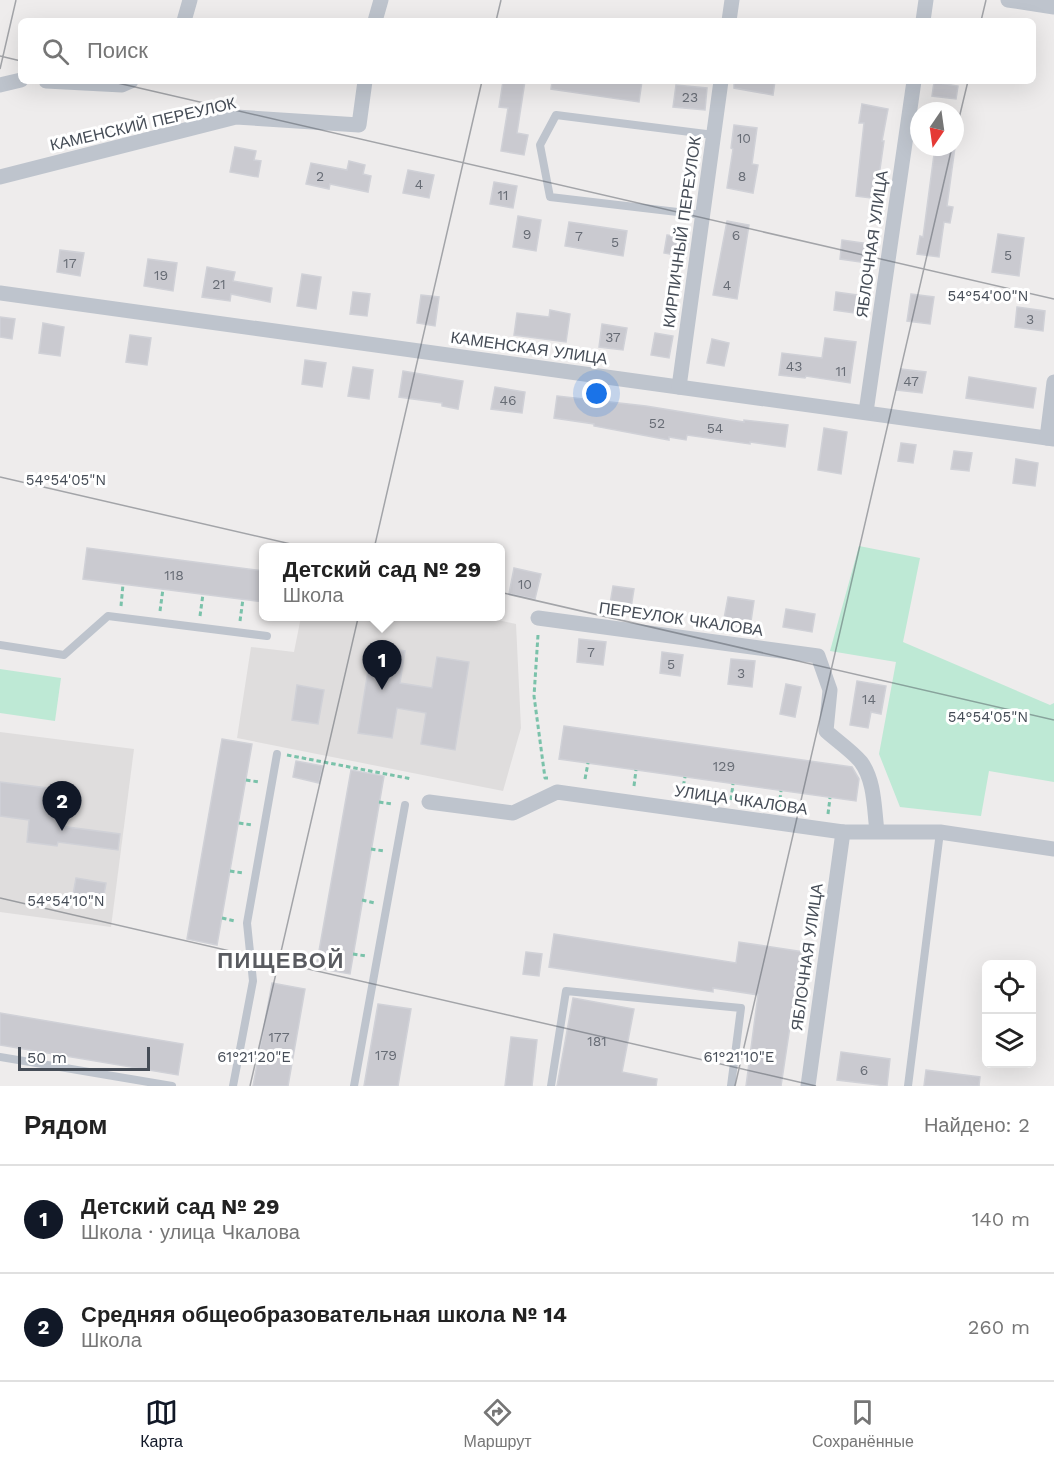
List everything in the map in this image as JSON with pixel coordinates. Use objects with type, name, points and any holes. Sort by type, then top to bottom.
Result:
[{"type":"street","points":[[185,18],[190,0]]},
{"type":"street","points":[[376,18],[381,0]]},
{"type":"street","points":[[729,18],[732,0]]},
{"type":"street","points":[[923,18],[926,0]]},
{"type":"street","points":[[1008,0],[1054,7]]},
{"type":"street","points":[[0,85],[18,81]]},
{"type":"street","points":[[103,84],[124,84]]},
{"type":"street","name":"КАМЕНСКИЙ ПЕРЕУЛОК","points":[[0,177],[236,117],[359,125],[365,84]]},
{"type":"street","name":"КИРПИЧНЫЙ ПЕРЕУЛОК","points":[[679,387],[721,84]]},
{"type":"street","name":"ЯБЛОЧНАЯ УЛИЦА","points":[[866,412],[914,84]]},
{"type":"street","name":"КАМЕНСКАЯ УЛИЦА","points":[[0,293],[1051,438]]},
{"type":"street","points":[[1051,438],[1054,382]]},
{"type":"street","name":"ПЕРЕУЛОК ЧКАЛОВА","points":[[538,618],[818,656],[830,690],[826,731],[861,762],[871,783],[877,831]]},
{"type":"street","name":"УЛИЦА ЧКАЛОВА","points":[[429,802],[513,813],[557,792],[843,832],[940,832],[1054,849]]},
{"type":"street","name":"ЯБЛОЧНАЯ УЛИЦА","points":[[808,1086],[843,832]]},
{"type":"lane","points":[[703,215],[550,196],[540,145],[556,115],[714,135]]},
{"type":"lane","points":[[0,645],[64,655],[108,616],[267,636]]},
{"type":"lane","points":[[234,1086],[253,981],[247,923],[277,754]]},
{"type":"lane","points":[[354,1086],[405,805]]},
{"type":"lane","points":[[908,1086],[940,832]]},
{"type":"lane","points":[[551,1086],[566,991],[741,1008],[732,1086]]},
{"type":"lane","points":[[0,1057],[172,1086]]},
{"type":"path","points":[[119,618],[123,584]]},
{"type":"path","points":[[159,622],[163,589]]},
{"type":"path","points":[[199,628],[203,594]]},
{"type":"path","points":[[238,633],[243,599]]},
{"type":"path","points":[[538,618],[534,696],[545,778],[555,779]]},
{"type":"path","points":[[277,754],[412,779]]},
{"type":"path","points":[[585,783],[588,763]]},
{"type":"path","points":[[633,790],[636,770]]},
{"type":"path","points":[[682,797],[685,777]]},
{"type":"path","points":[[730,804],[733,784]]},
{"type":"path","points":[[778,810],[782,791]]},
{"type":"path","points":[[827,817],[830,798]]},
{"type":"shaded area","points":[[300,621],[502,621],[516,624],[521,728],[503,791],[237,738],[251,647],[294,652]]},
{"type":"shaded area","points":[[0,732],[134,749],[111,927],[0,912]]},
{"type":"green space","points":[[859,546],[920,558],[903,642],[1050,705],[1054,703],[1054,782],[989,771],[981,816],[900,807],[879,754],[896,662],[830,651]]},
{"type":"green space","points":[[0,669],[61,678],[55,721],[0,713]]},
{"type":"building","points":[[503,84],[525,84],[517,133],[528,135],[524,155],[501,151],[508,108],[499,107]]},
{"type":"building","points":[[552,84],[642,84],[639,102],[551,89]]},
{"type":"building","points":[[734,84],[775,84],[773,95],[734,88]]},
{"type":"building","points":[[934,84],[958,86],[956,99],[932,96]]},
{"type":"building","points":[[676,85],[707,88],[705,110],[673,107]]},
{"type":"building","points":[[862,104],[888,109],[882,141],[884,141],[878,183],[881,184],[879,199],[856,196],[864,123],[859,123]]},
{"type":"building","points":[[734,125],[757,128],[752,164],[758,165],[753,193],[727,188]]},
{"type":"building","points":[[235,147],[256,151],[254,160],[261,161],[258,177],[230,172]]},
{"type":"building","points":[[934,156],[954,156],[947,206],[953,207],[950,223],[944,222],[939,257],[917,254],[920,236],[923,237]]},
{"type":"building","points":[[349,161],[365,165],[363,174],[371,176],[368,192],[330,184],[329,189],[306,184],[311,163],[347,170]]},
{"type":"building","points":[[408,170],[434,175],[429,198],[403,193]]},
{"type":"building","points":[[494,182],[517,186],[513,208],[490,204]]},
{"type":"building","points":[[518,216],[541,220],[536,251],[513,247]]},
{"type":"building","points":[[727,221],[749,225],[737,299],[713,295]]},
{"type":"building","points":[[569,222],[627,231],[623,256],[565,246]]},
{"type":"building","points":[[998,234],[1024,238],[1019,276],[992,272]]},
{"type":"building","points":[[667,235],[689,238],[686,257],[664,253]]},
{"type":"building","points":[[842,240],[869,244],[867,263],[840,259]]},
{"type":"building","points":[[60,250],[84,253],[80,276],[57,272]]},
{"type":"building","points":[[148,259],[177,263],[173,291],[144,286]]},
{"type":"building","points":[[207,267],[235,272],[233,281],[272,288],[270,302],[231,294],[230,301],[202,297]]},
{"type":"building","points":[[302,274],[321,277],[316,309],[297,306]]},
{"type":"building","points":[[353,292],[370,294],[367,316],[350,314]]},
{"type":"building","points":[[836,292],[864,296],[861,314],[834,310]]},
{"type":"building","points":[[911,294],[934,297],[930,324],[907,321]]},
{"type":"building","points":[[421,295],[439,297],[435,326],[417,323]]},
{"type":"building","points":[[1017,307],[1045,311],[1043,331],[1015,327]]},
{"type":"building","points":[[550,310],[570,314],[566,342],[514,335],[517,313],[549,317]]},
{"type":"building","points":[[0,317],[15,319],[12,339],[0,337]]},
{"type":"building","points":[[43,323],[64,327],[60,356],[39,353]]},
{"type":"building","points":[[602,324],[627,328],[623,350],[599,347]]},
{"type":"building","points":[[655,333],[673,336],[669,358],[651,355]]},
{"type":"building","points":[[130,335],[151,338],[147,365],[126,362]]},
{"type":"building","points":[[825,338],[856,342],[850,383],[806,376],[805,378],[779,375],[782,353],[822,358]]},
{"type":"building","points":[[712,339],[729,343],[724,366],[707,363]]},
{"type":"building","points":[[305,360],[326,363],[322,387],[302,384]]},
{"type":"building","points":[[353,367],[373,370],[369,399],[348,396]]},
{"type":"building","points":[[901,369],[926,372],[922,393],[897,390]]},
{"type":"building","points":[[403,371],[463,381],[458,409],[442,406],[442,403],[399,397]]},
{"type":"building","points":[[969,377],[1036,388],[1033,408],[966,398]]},
{"type":"building","points":[[495,387],[525,392],[522,413],[491,409]]},
{"type":"building","points":[[557,396],[646,406],[744,422],[744,420],[788,425],[785,447],[687,435],[686,440],[669,437],[669,440],[554,418]]},
{"type":"building","points":[[824,428],[847,432],[841,474],[818,470]]},
{"type":"building","points":[[901,443],[916,445],[913,463],[898,461]]},
{"type":"building","points":[[954,451],[972,453],[969,471],[951,469]]},
{"type":"building","points":[[1016,459],[1038,463],[1035,486],[1013,483]]},
{"type":"building","points":[[87,548],[259,570],[259,601],[83,579]]},
{"type":"building","points":[[514,568],[541,574],[535,599],[509,594]]},
{"type":"building","points":[[613,586],[634,589],[630,614],[609,610]]},
{"type":"building","points":[[728,597],[754,601],[750,628],[723,624]]},
{"type":"building","points":[[786,609],[815,614],[812,632],[783,627]]},
{"type":"building","points":[[579,639],[606,642],[603,665],[577,662]]},
{"type":"building","points":[[372,646],[405,651],[400,683],[432,688],[437,657],[469,662],[455,750],[421,744],[426,713],[397,708],[392,738],[358,733]]},
{"type":"building","points":[[662,652],[683,655],[680,676],[660,673]]},
{"type":"building","points":[[731,659],[755,661],[752,687],[728,684]]},
{"type":"building","points":[[857,681],[886,686],[881,714],[871,712],[868,728],[850,725]]},
{"type":"building","points":[[786,684],[801,687],[795,717],[780,714]]},
{"type":"building","points":[[297,685],[324,690],[318,724],[292,720]]},
{"type":"building","points":[[564,726],[852,767],[859,779],[856,801],[559,759]]},
{"type":"building","points":[[222,739],[252,744],[217,945],[187,939]]},
{"type":"building","points":[[296,761],[323,766],[319,783],[293,777]]},
{"type":"building","points":[[351,770],[384,776],[350,974],[316,968]]},
{"type":"building","points":[[0,782],[64,790],[60,826],[120,834],[118,850],[58,842],[57,846],[27,842],[29,820],[0,816]]},
{"type":"building","points":[[76,878],[106,883],[103,900],[73,895]]},
{"type":"building","points":[[554,934],[736,963],[739,942],[810,953],[803,1002],[794,1000],[781,1086],[746,1086],[758,995],[713,988],[713,992],[549,967]]},
{"type":"building","points":[[526,952],[542,954],[539,976],[523,974]]},
{"type":"building","points":[[272,983],[305,989],[288,1086],[253,1086]]},
{"type":"building","points":[[573,998],[634,1009],[622,1072],[657,1079],[656,1086],[557,1086]]},
{"type":"building","points":[[378,1004],[411,1009],[398,1086],[364,1086]]},
{"type":"building","points":[[0,1013],[183,1044],[178,1075],[0,1045]]},
{"type":"building","points":[[511,1037],[537,1040],[532,1086],[505,1086]]},
{"type":"building","points":[[841,1052],[890,1059],[887,1086],[837,1080]]},
{"type":"building","points":[[926,1070],[980,1077],[979,1086],[924,1086]]},
{"type":"place","name":"Детский сад № 29","points":[[382,690]]},
{"type":"place","name":"Средняя общеобразовательная школа № 14","points":[[62,831]]},
{"type":"district","name":"ПИЩЕВОЙ","points":[[281,960]]}]
